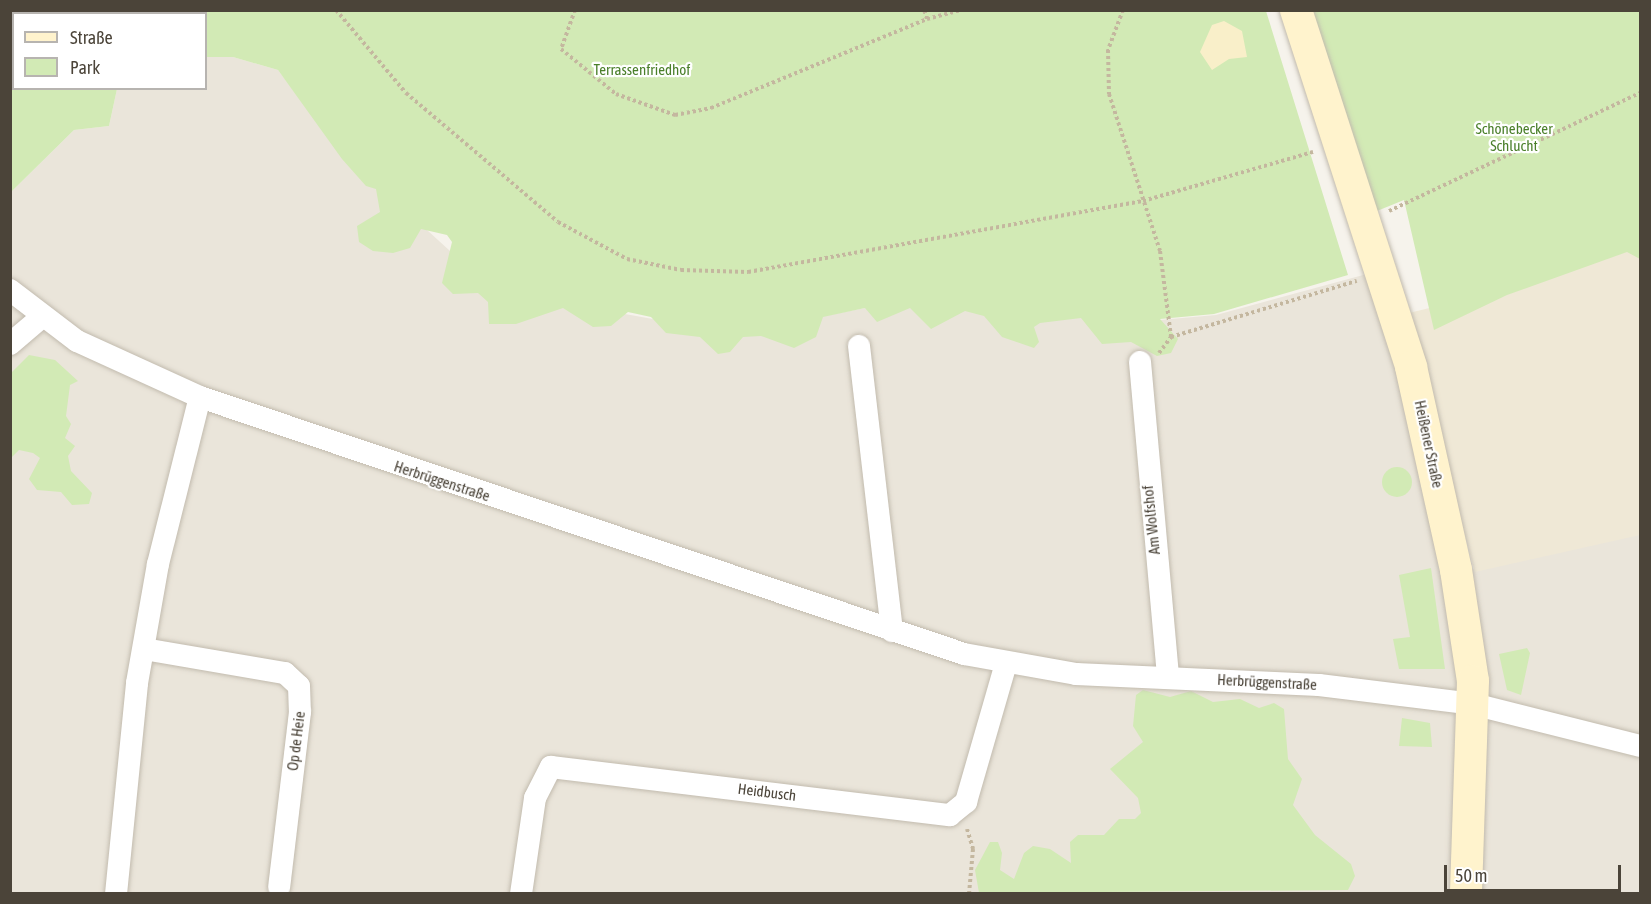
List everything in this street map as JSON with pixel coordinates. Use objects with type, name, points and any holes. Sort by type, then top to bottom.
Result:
[{"type":"street","name":"Heißener Straße","points":[[1296,10],[1321,151],[1364,221],[1397,315],[1433,460],[1466,624],[1473,704],[1466,894]]},
{"type":"street","name":"Herbrüggenstraße","points":[[10,290],[43,316],[110,359],[200,397],[892,631],[1006,663],[1076,674],[1168,676],[1319,685],[1473,704],[1641,746]]},
{"type":"street","points":[[10,344],[43,316]]},
{"type":"street","points":[[859,346],[892,631]]},
{"type":"street","name":"Am Wolfshof","points":[[1140,362],[1168,676]]},
{"type":"street","points":[[116,894],[144,649],[200,397]]},
{"type":"street","name":"Op de Heie","points":[[144,649],[285,673],[298,686],[300,712],[279,886]]},
{"type":"street","points":[[960,810],[1006,663]]},
{"type":"street","name":"Heidbusch","points":[[521,894],[535,798],[551,767],[940,815],[960,810]]},
{"type":"path","points":[[336,10],[406,93],[558,222],[591,243],[653,265],[748,272],[1143,201],[1321,151]]},
{"type":"path","points":[[575,10],[561,49],[616,94],[675,115],[711,108],[927,19],[960,10]]},
{"type":"path","points":[[924,10],[927,19]]},
{"type":"path","points":[[1123,10],[1108,50],[1109,94],[1160,251],[1171,338],[1358,280],[1354,272]]},
{"type":"path","points":[[1364,221],[1641,93]]},
{"type":"path","points":[[960,810],[973,849],[969,894]]},
{"type":"shaded area","points":[[207,57],[233,57],[278,70],[337,148],[472,271],[530,297],[664,321],[763,328],[926,296],[1137,322],[1216,315],[1378,271],[1470,699],[1029,665],[143,371],[11,285],[11,192],[74,130],[109,126],[117,90],[207,90]]},
{"type":"shaded area","points":[[1640,237],[1640,535],[1475,572],[1405,314],[1474,297]]},
{"type":"shaded area","points":[[10,295],[76,343],[891,633],[1168,680],[1478,708],[1466,571],[1640,531],[1640,893],[11,893]]},
{"type":"green space","name":"Terrassenfriedhof","points":[[11,11],[1266,11],[1348,275],[1214,314],[1160,319],[1178,339],[1171,353],[1157,356],[1131,342],[1102,344],[1081,318],[1040,323],[1034,327],[1039,342],[1034,348],[1002,337],[984,316],[965,311],[931,329],[910,308],[877,322],[865,308],[823,317],[816,337],[794,348],[761,336],[743,337],[730,352],[718,354],[700,337],[666,333],[651,317],[628,312],[611,326],[593,327],[563,308],[516,324],[489,324],[488,302],[478,293],[453,294],[442,283],[452,242],[447,235],[421,229],[410,248],[393,253],[373,251],[359,242],[357,226],[380,212],[376,189],[366,186],[342,159],[278,70],[233,57],[207,57],[207,12],[12,12],[12,90],[117,90],[109,126],[74,130],[11,192]]},
{"type":"green space","name":"Schönebecker Schlucht","points":[[1302,11],[1640,11],[1640,259],[1627,252],[1507,295],[1434,330],[1404,200],[1372,213]]},
{"type":"green space","points":[[29,355],[55,360],[78,381],[70,385],[66,416],[71,424],[65,438],[75,446],[68,456],[71,471],[92,493],[89,504],[72,505],[61,492],[37,490],[29,479],[40,458],[33,453],[19,450],[11,458],[11,373]]},
{"type":"green space","points":[[1397,467],[1408,471],[1412,482],[1408,493],[1397,497],[1386,493],[1382,482],[1386,471]]},
{"type":"green space","points":[[1431,568],[1445,669],[1399,669],[1393,639],[1410,637],[1399,575]]},
{"type":"green space","points":[[1527,648],[1530,653],[1521,695],[1507,690],[1499,654]]},
{"type":"green space","points":[[1143,690],[1170,697],[1191,691],[1213,702],[1240,699],[1259,708],[1274,703],[1284,709],[1288,759],[1302,779],[1293,805],[1315,835],[1351,864],[1355,876],[1348,890],[979,893],[975,870],[990,842],[998,842],[1002,853],[1000,870],[1014,879],[1024,853],[1033,846],[1050,849],[1071,863],[1070,842],[1078,835],[1104,835],[1119,819],[1135,819],[1141,813],[1138,798],[1110,769],[1143,742],[1133,726],[1136,695]]},
{"type":"green space","points":[[1402,718],[1430,723],[1432,747],[1399,746]]},
{"type":"sand","points":[[1224,21],[1242,31],[1247,57],[1229,59],[1212,70],[1200,52],[1212,25]]}]
